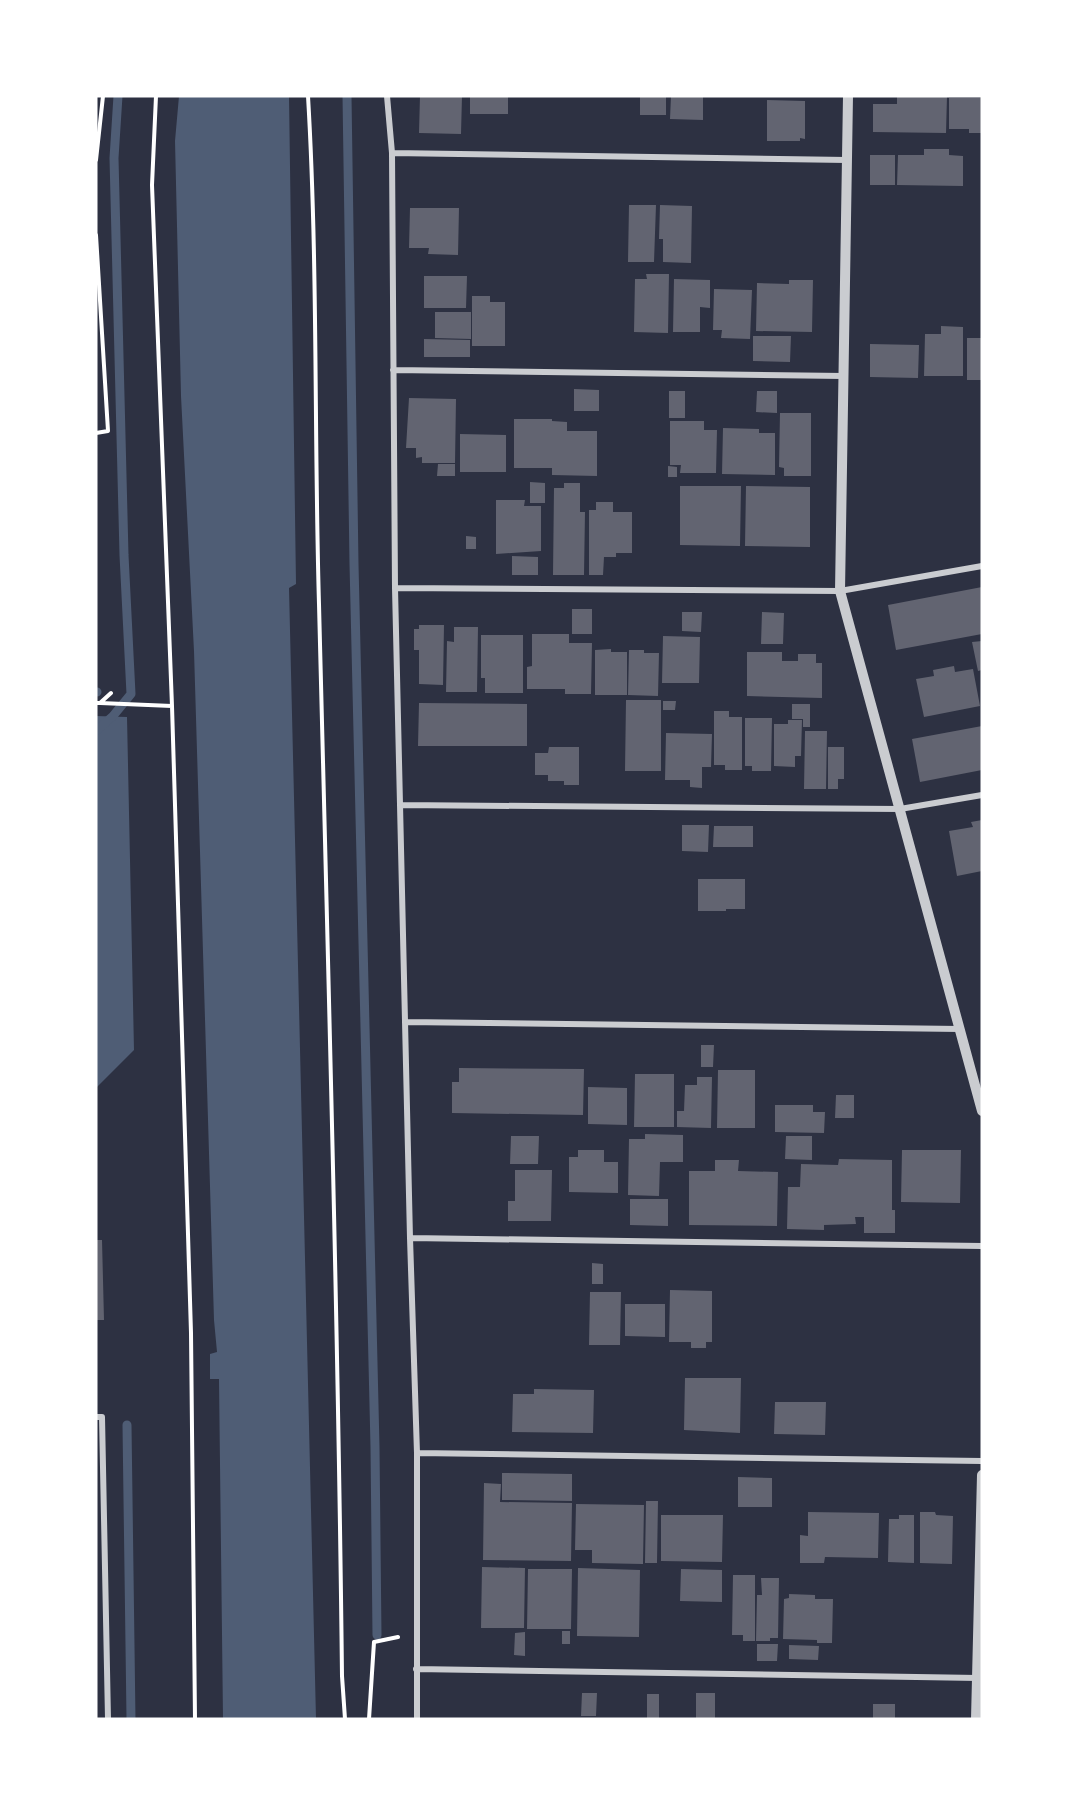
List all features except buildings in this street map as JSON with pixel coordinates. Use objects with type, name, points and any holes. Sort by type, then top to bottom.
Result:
[{"type":"street","points":[[387,96],[392,153],[395,588],[417,1453],[417,1719]]},
{"type":"street","points":[[848,96],[840,591],[982,1111]]},
{"type":"street","points":[[392,153],[847,160]]},
{"type":"street","points":[[393,370],[844,376]]},
{"type":"street","points":[[395,588],[840,591],[982,566]]},
{"type":"street","points":[[400,805],[900,809],[982,795]]},
{"type":"street","points":[[405,1022],[960,1029]]},
{"type":"street","points":[[410,1238],[982,1246]]},
{"type":"street","points":[[96,1417],[102,1417],[108,1719]]},
{"type":"street","points":[[417,1453],[982,1461]]},
{"type":"street","points":[[976,1719],[980,1678],[982,1475]]},
{"type":"street","points":[[416,1669],[980,1678]]},
{"type":"path","points":[[96,160],[103,96]]},
{"type":"path","points":[[156,96],[152,185],[172,706],[191,1334],[195,1719]]},
{"type":"path","points":[[308,96],[313,182],[319,596],[339,1365],[342,1676],[345,1719]]},
{"type":"path","points":[[96,235],[108,431],[96,433]]},
{"type":"path","points":[[98,703],[111,693]]},
{"type":"path","points":[[98,703],[172,706]]},
{"type":"path","points":[[369,1719],[374,1642],[416,1634]]},
{"type":"water","points":[[179,96],[289,96],[296,584],[289,588],[316,1719],[223,1719],[219,1379],[210,1379],[210,1354],[217,1352],[214,1320],[194,651],[181,396],[175,141]]},
{"type":"water","points":[[96,716],[127,717],[134,1050],[96,1088]]},
{"type":"waterway","points":[[96,731],[113,716],[131,694],[124,555],[114,158],[118,96]]},
{"type":"waterway","points":[[347,96],[354,564],[375,1447],[377,1635]]},
{"type":"waterway","points":[[127,1425],[131,1719]]}]
